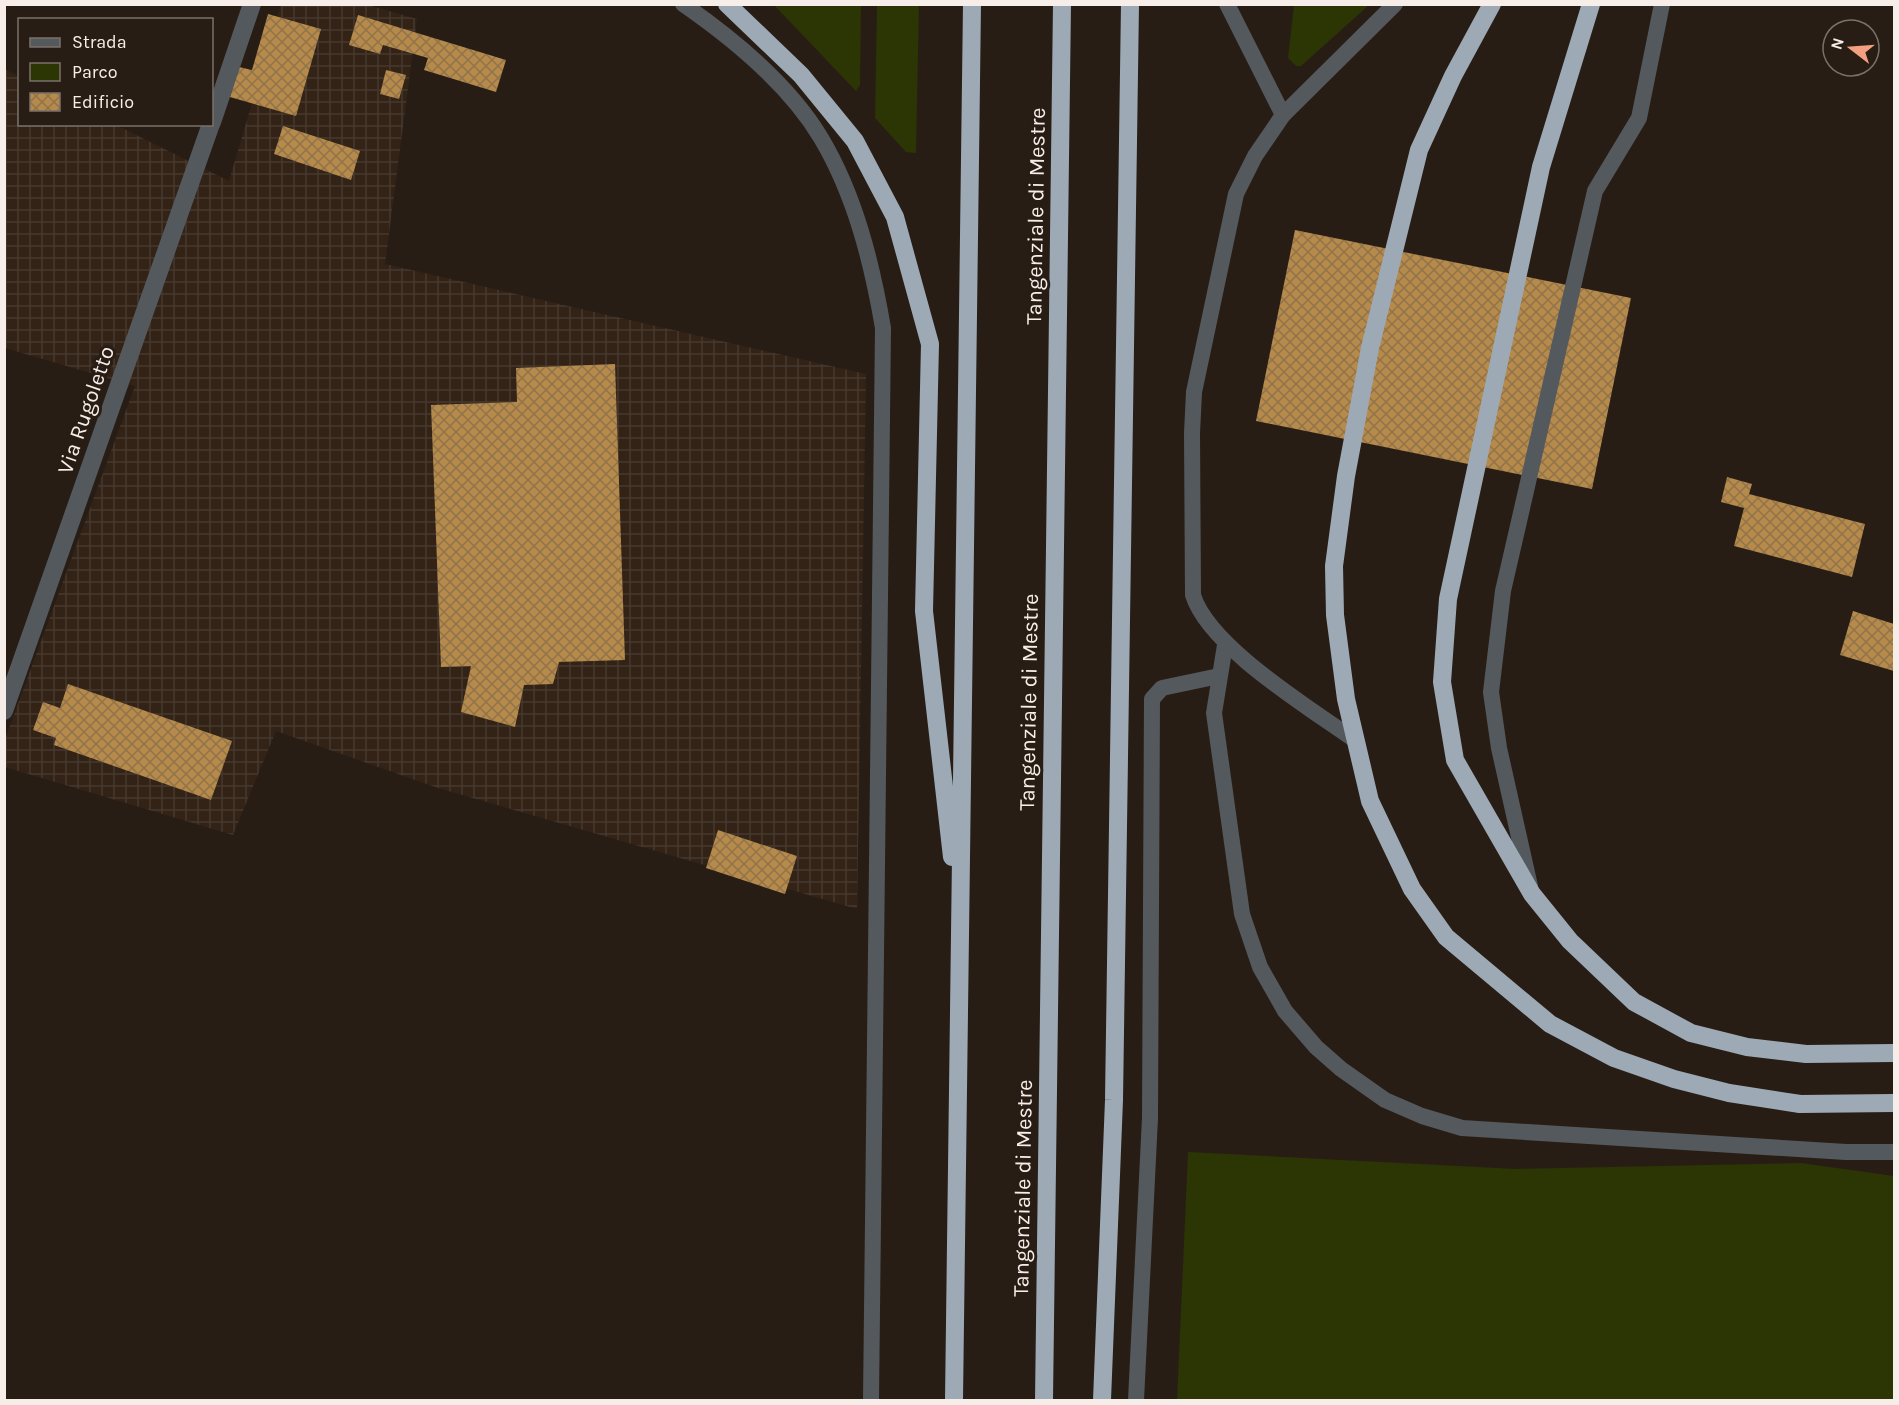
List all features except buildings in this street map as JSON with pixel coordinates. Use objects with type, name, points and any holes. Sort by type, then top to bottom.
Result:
[{"type":"highway","points":[[727,4],[801,75],[855,141],[895,217],[930,344],[924,611],[961,935]]},
{"type":"highway","points":[[954,1401],[972,4]]},
{"type":"highway","name":"Tangenziale di Mestre","points":[[1044,1401],[1062,4]]},
{"type":"highway","points":[[1102,1401],[1114,1088],[1130,4]]},
{"type":"highway","points":[[1492,4],[1453,76],[1419,150],[1370,348],[1346,476],[1334,566],[1335,615],[1346,699],[1370,801],[1412,889],[1446,937],[1550,1024],[1614,1058],[1674,1079],[1729,1093],[1800,1104],[1894,1103]]},
{"type":"highway","points":[[1591,4],[1539,179],[1448,599],[1442,682],[1455,760],[1532,894],[1570,941],[1634,1002],[1691,1033],[1747,1047],[1806,1054],[1894,1053]]},
{"type":"street","name":"Via Rugoletto","points":[[213,117],[252,4]]},
{"type":"street","name":"Via Rugoletto","points":[[4,711],[210,126]]},
{"type":"lane","points":[[683,4],[721,31],[789,96],[821,138],[857,219],[873,271],[884,328],[872,1401]]},
{"type":"lane","points":[[1227,4],[1283,115]]},
{"type":"lane","points":[[1356,741],[1226,645],[1197,608],[1193,595],[1194,392],[1236,194],[1255,156],[1283,115],[1395,4]]},
{"type":"lane","points":[[1532,894],[1499,748],[1491,692],[1503,591],[1595,191],[1640,118],[1662,4]]},
{"type":"lane","points":[[1226,645],[1219,676],[1215,713],[1242,914],[1260,967],[1285,1011],[1316,1047],[1341,1070],[1385,1100],[1422,1116],[1462,1128],[1846,1152],[1894,1152]]},
{"type":"lane","points":[[1136,1401],[1150,1118],[1152,699],[1162,688],[1219,676]]},
{"type":"shaded area","points":[[281,5],[368,5],[417,19],[385,264],[866,374],[857,909],[438,788],[276,731],[233,835],[5,767],[4,742],[135,386],[5,348],[5,69],[18,76],[18,126],[118,126],[229,181]]},
{"type":"green space","points":[[1294,4],[1369,5],[1301,66],[1296,66],[1288,58]]},
{"type":"green space","points":[[774,5],[861,5],[860,85],[856,91]]},
{"type":"green space","points":[[877,5],[919,5],[916,153],[906,152],[875,118]]},
{"type":"green space","points":[[1188,1152],[1516,1169],[1801,1163],[1894,1176],[1894,1400],[1177,1400]]}]
